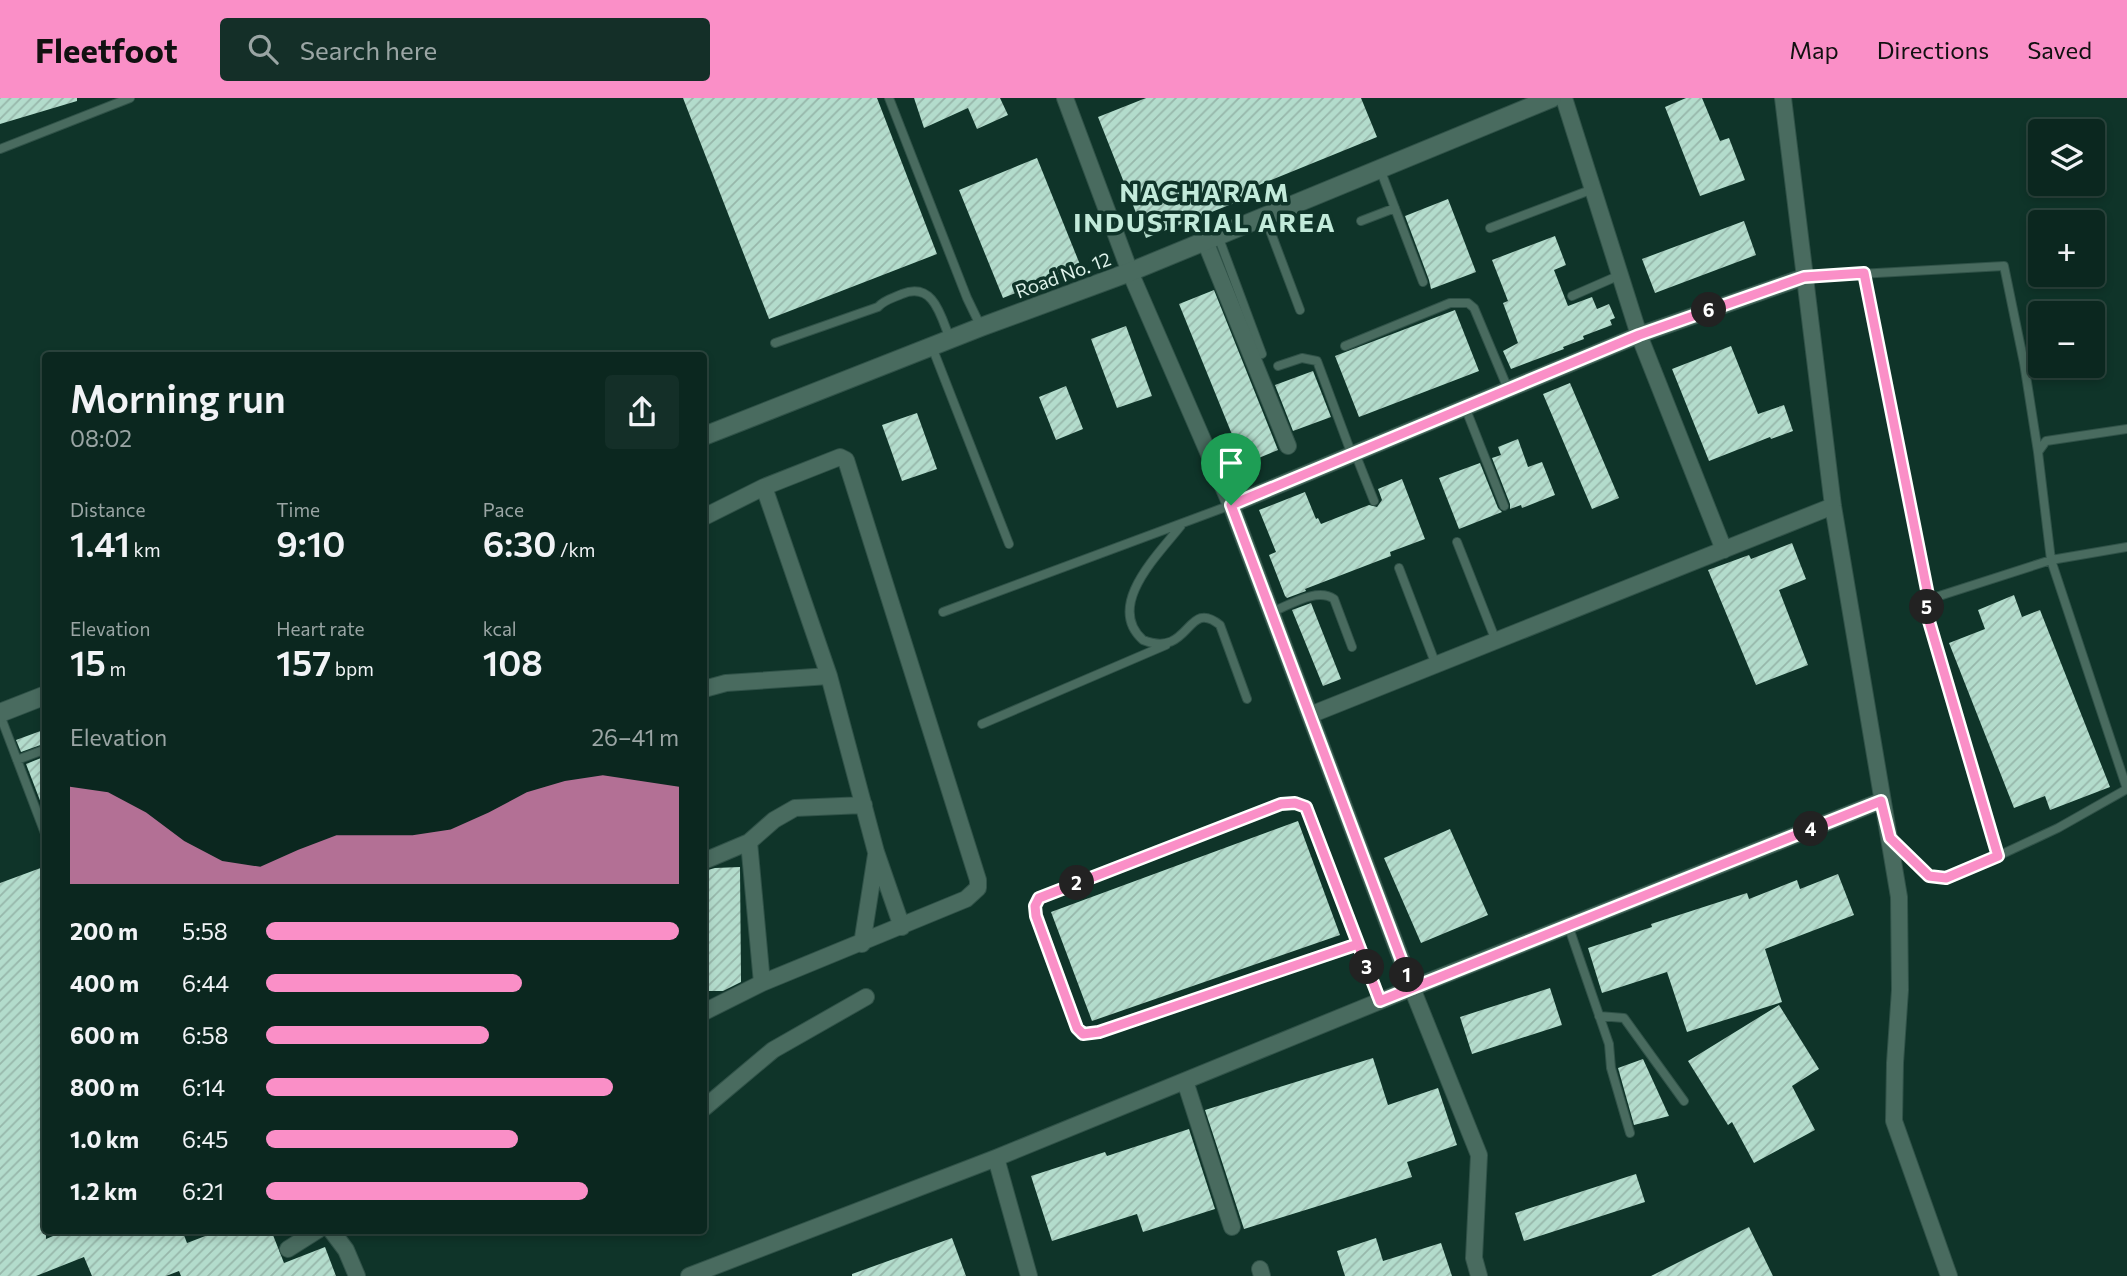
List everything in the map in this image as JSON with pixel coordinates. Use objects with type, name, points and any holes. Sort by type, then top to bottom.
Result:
[{"type":"street","points":[[1065,98],[1130,272],[1231,505],[1412,988],[1479,1155],[1474,1258],[1479,1276]]},
{"type":"street","name":"Road No. 12","points":[[707,435],[981,327],[1130,272],[1552,98]]},
{"type":"street","points":[[1564,98],[1639,335],[1724,550]]},
{"type":"street","points":[[1783,98],[1833,506],[1899,897],[1900,980],[1894,1121],[1949,1276]]},
{"type":"street","points":[[1212,239],[1287,446]]},
{"type":"street","points":[[1231,505],[1639,335],[1804,277]]},
{"type":"street","points":[[707,516],[764,487],[840,457],[846,460],[978,880],[978,888],[967,900],[762,983],[707,1010]]},
{"type":"street","points":[[764,487],[829,676],[876,852],[902,927]]},
{"type":"street","points":[[1310,715],[1833,506]]},
{"type":"street","points":[[707,688],[726,683],[829,676]]},
{"type":"street","points":[[0,714],[42,697]]},
{"type":"street","points":[[689,1276],[996,1158],[1881,801]]},
{"type":"street","points":[[707,860],[750,842],[774,820],[795,808],[864,805]]},
{"type":"street","points":[[750,842],[762,983]]},
{"type":"street","points":[[862,944],[876,852]]},
{"type":"street","points":[[707,1105],[773,1049],[866,997]]},
{"type":"street","points":[[1185,1081],[1232,1227]]},
{"type":"street","points":[[996,1158],[1029,1276]]},
{"type":"street","points":[[288,1250],[312,1234]]},
{"type":"street","points":[[334,1234],[346,1250],[357,1276]]},
{"type":"lane","points":[[0,149],[130,98]]},
{"type":"lane","points":[[888,98],[981,327]]},
{"type":"lane","points":[[1380,169],[1423,282]]},
{"type":"lane","points":[[1490,228],[1593,189]]},
{"type":"lane","points":[[1361,221],[1395,208]]},
{"type":"lane","points":[[1265,217],[1300,310]]},
{"type":"lane","points":[[1212,239],[1262,354]]},
{"type":"lane","points":[[1804,277],[2004,266],[2024,363],[2051,560],[2127,789],[2058,828],[1946,878],[1929,876],[1890,838]]},
{"type":"lane","points":[[1864,273],[1929,600],[1926,611],[1998,856]]},
{"type":"lane","points":[[1572,296],[1620,275]]},
{"type":"lane","points":[[775,343],[878,307],[906,292],[930,295],[950,340]]},
{"type":"lane","points":[[1345,346],[1450,303],[1468,303],[1474,308],[1508,389]]},
{"type":"lane","points":[[932,347],[1009,544]]},
{"type":"lane","points":[[1278,366],[1302,358],[1317,361],[1374,501]]},
{"type":"lane","points":[[1465,407],[1504,506]]},
{"type":"lane","points":[[2038,452],[2046,441],[2127,429]]},
{"type":"lane","points":[[943,612],[1231,505]]},
{"type":"lane","points":[[1172,643],[1152,644],[1143,640],[1132,626],[1129,604],[1134,589],[1183,523]]},
{"type":"lane","points":[[1457,542],[1496,641]]},
{"type":"lane","points":[[1929,600],[2051,560],[2127,547]]},
{"type":"lane","points":[[1399,568],[1436,665]]},
{"type":"lane","points":[[1272,612],[1320,593],[1329,596],[1334,599],[1352,646]]},
{"type":"lane","points":[[982,724],[1172,643],[1196,619],[1202,617],[1211,618],[1220,625],[1247,699]]},
{"type":"lane","points":[[0,714],[42,826]]},
{"type":"lane","points":[[17,760],[42,751]]},
{"type":"lane","points":[[1358,944],[1099,1032],[1083,1034],[1077,1028],[1035,906],[1039,898],[1281,804],[1295,803],[1306,807],[1380,1001]]},
{"type":"lane","points":[[1568,925],[1609,1044],[1611,1068],[1630,1133]]},
{"type":"lane","points":[[1599,1016],[1624,1018],[1684,1101]]},
{"type":"building","points":[[0,98],[77,98],[77,101],[0,124]]},
{"type":"building","points":[[683,98],[877,98],[937,254],[769,319]]},
{"type":"building","points":[[914,98],[1000,98],[1008,115],[977,129],[968,108],[924,128]]},
{"type":"building","points":[[1146,98],[1361,98],[1377,137],[1254,187],[1257,194],[1146,238],[1098,117]]},
{"type":"building","points":[[1686,98],[1702,98],[1720,141],[1729,138],[1745,180],[1700,196],[1665,107]]},
{"type":"building","points":[[1037,158],[1081,267],[1003,298],[959,190]]},
{"type":"building","points":[[1448,199],[1476,272],[1431,289],[1405,216]]},
{"type":"building","points":[[1744,221],[1756,255],[1655,293],[1642,259]]},
{"type":"building","points":[[1555,236],[1566,265],[1554,270],[1568,306],[1592,297],[1597,309],[1609,304],[1615,318],[1610,320],[1612,325],[1583,336],[1584,339],[1563,347],[1564,349],[1511,369],[1503,351],[1518,343],[1503,303],[1508,301],[1492,260]]},
{"type":"building","points":[[1214,290],[1278,450],[1244,464],[1179,304]]},
{"type":"building","points":[[1455,310],[1479,371],[1359,417],[1335,356]]},
{"type":"building","points":[[1126,326],[1152,396],[1117,408],[1091,339]]},
{"type":"building","points":[[1731,346],[1758,414],[1784,405],[1793,431],[1709,461],[1672,369]]},
{"type":"building","points":[[1313,371],[1331,417],[1293,431],[1275,385]]},
{"type":"building","points":[[1570,383],[1619,498],[1592,509],[1543,394]]},
{"type":"building","points":[[1066,386],[1083,429],[1056,440],[1039,397]]},
{"type":"building","points":[[917,413],[937,469],[902,481],[882,425]]},
{"type":"building","points":[[1518,439],[1528,467],[1542,462],[1555,495],[1522,508],[1521,505],[1510,509],[1492,458],[1501,455],[1498,447]]},
{"type":"building","points":[[1480,463],[1502,512],[1459,529],[1439,478]]},
{"type":"building","points":[[1402,479],[1425,539],[1390,552],[1391,556],[1287,598],[1269,555],[1276,552],[1259,510],[1305,492],[1316,519],[1318,518],[1321,524],[1369,505],[1377,507],[1382,500],[1378,489]]},
{"type":"building","points":[[1792,543],[1806,579],[1779,590],[1808,665],[1756,685],[1708,570],[1749,555],[1751,559]]},
{"type":"building","points":[[2014,595],[2022,617],[2040,610],[2110,787],[2050,810],[2045,796],[2014,808],[1949,643],[1985,629],[1978,610]]},
{"type":"building","points":[[1311,603],[1341,679],[1323,686],[1292,610]]},
{"type":"building","points":[[42,730],[42,744],[21,752],[16,740]]},
{"type":"building","points":[[42,758],[42,806],[26,764]]},
{"type":"building","points":[[1298,821],[1340,935],[1092,1021],[1051,912]]},
{"type":"building","points":[[1450,829],[1488,915],[1421,943],[1384,858]]},
{"type":"building","points":[[42,867],[42,1234],[46,1234],[46,1239],[58,1234],[184,1234],[187,1243],[211,1234],[273,1234],[284,1263],[325,1247],[336,1276],[181,1276],[179,1271],[166,1276],[92,1276],[84,1257],[36,1276],[0,1276],[0,883]]},
{"type":"building","points":[[740,867],[741,982],[723,991],[707,991],[707,870]]},
{"type":"building","points":[[1838,874],[1854,915],[1765,949],[1782,1002],[1687,1032],[1667,972],[1602,993],[1588,948],[1747,893],[1749,899],[1797,880],[1800,889]]},
{"type":"building","points":[[1550,988],[1562,1025],[1472,1054],[1460,1017]]},
{"type":"building","points":[[1779,1005],[1819,1069],[1792,1086],[1815,1130],[1754,1163],[1732,1122],[1728,1125],[1688,1061]]},
{"type":"building","points":[[1373,1058],[1388,1105],[1438,1088],[1457,1145],[1407,1162],[1412,1177],[1244,1229],[1205,1110]]},
{"type":"building","points":[[1643,1059],[1669,1116],[1634,1125],[1618,1068]]},
{"type":"building","points":[[1189,1129],[1215,1209],[1143,1232],[1137,1214],[1052,1241],[1031,1176],[1105,1152],[1107,1156]]},
{"type":"building","points":[[1636,1174],[1645,1202],[1524,1241],[1515,1213]]},
{"type":"building","points":[[1749,1227],[1773,1276],[1651,1276]]},
{"type":"building","points":[[952,1238],[966,1276],[852,1276],[852,1274]]},
{"type":"building","points":[[1376,1238],[1383,1261],[1441,1243],[1452,1276],[1345,1276],[1337,1251]]},
{"type":"district","name":"NACHARAM INDUSTRIAL AREA","points":[[1205,208]]},
{"type":"route","points":[[1231,505],[1412,988],[1380,1001],[1306,807],[1295,803],[1281,804],[1039,898],[1035,906],[1036,916],[1077,1028],[1083,1034],[1099,1032],[1358,944],[1380,1001],[1881,801],[1890,838],[1929,876],[1946,878],[1998,856],[1926,611],[1929,600],[1864,273],[1804,277],[1639,335],[1231,505]]}]
